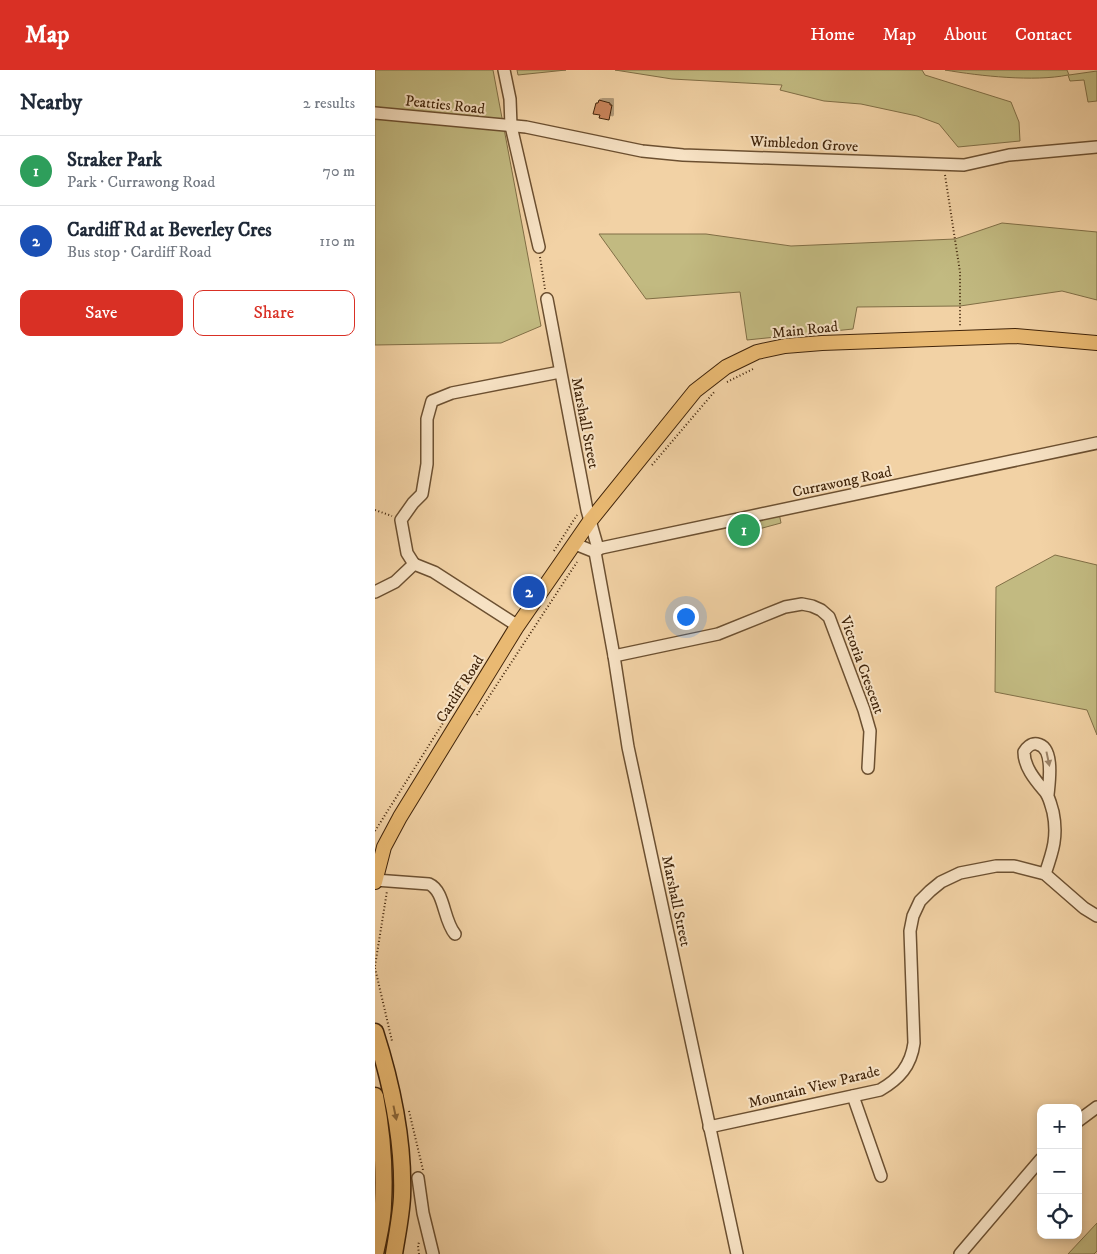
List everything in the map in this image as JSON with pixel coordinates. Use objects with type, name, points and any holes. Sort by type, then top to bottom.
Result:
[{"type":"highway","points":[[375,1032],[397,1118],[401,1154],[402,1200],[394,1254]]},
{"type":"highway","points":[[375,1096],[384,1172],[383,1205],[375,1254]]},
{"type":"main road","name":"Main Road","points":[[590,521],[695,391],[726,367],[757,352],[785,346],[821,343],[1015,336],[1097,343]]},
{"type":"main road","name":"Cardiff Road","points":[[379,881],[384,847],[399,817],[517,626],[590,521]]},
{"type":"street","points":[[504,70],[510,99],[511,126],[539,247]]},
{"type":"street","name":"Peatties Road","points":[[375,113],[511,126]]},
{"type":"street","name":"Wimbledon Grove","points":[[511,126],[526,127],[642,151],[683,155],[943,165],[964,165],[1009,155],[1097,147]]},
{"type":"street","name":"Marshall Street","points":[[547,299],[559,372],[590,521],[597,545],[595,552],[628,747],[737,1254]]},
{"type":"street","points":[[517,626],[434,572],[414,564],[407,554],[401,520],[422,494],[427,464],[427,419],[432,401],[452,392],[559,372]]},
{"type":"street","name":"Currawong Road","points":[[595,552],[601,548],[1097,443]]},
{"type":"street","points":[[575,544],[595,552]]},
{"type":"street","points":[[375,592],[395,582],[414,564]]},
{"type":"street","name":"Victoria Crescent","points":[[614,656],[717,634],[785,607],[802,604],[812,606],[821,610],[829,617],[864,710],[870,731],[868,768]]},
{"type":"street","points":[[1045,874],[1056,836],[1055,820],[1048,795]]},
{"type":"street","name":"Mountain View Parade","points":[[709,1127],[880,1090],[900,1076],[913,1053],[914,1043],[910,931],[913,916],[920,901],[941,882],[953,875],[996,866],[1014,866],[1045,874],[1079,904],[1097,916]]},
{"type":"street","points":[[379,881],[429,884],[434,886],[439,892],[447,923],[455,934]]},
{"type":"street","points":[[853,1096],[881,1176]]},
{"type":"street","points":[[1082,1118],[1097,1107]]},
{"type":"street","points":[[960,1254],[1037,1164]]},
{"type":"street","points":[[418,1178],[423,1213],[433,1254]]},
{"type":"path","points":[[943,165],[960,272],[960,338]]},
{"type":"path","points":[[539,247],[547,299]]},
{"type":"path","points":[[723,383],[755,368]]},
{"type":"path","points":[[648,468],[720,387]]},
{"type":"path","points":[[375,510],[401,520]]},
{"type":"path","points":[[476,717],[580,558]]},
{"type":"path","points":[[375,831],[460,695]]},
{"type":"path","points":[[375,966],[379,881]]},
{"type":"shaded area","points":[[375,70],[493,70],[541,326],[501,343],[375,345]]},
{"type":"shaded area","points":[[517,70],[566,70],[518,75]]},
{"type":"shaded area","points":[[615,70],[922,70],[925,75],[1011,102],[1019,122],[1020,141],[958,147],[939,124],[917,116],[861,104],[824,101],[780,90],[782,85],[672,79]]},
{"type":"shaded area","points":[[945,70],[1067,70],[1069,75],[1097,71],[1097,101],[1088,102],[1084,80],[1070,81],[1068,75],[1023,78]]},
{"type":"shaded area","points":[[1002,223],[1097,232],[1097,300],[1062,291],[960,306],[857,307],[853,329],[747,340],[740,292],[646,299],[599,234],[706,234],[791,246],[955,239]]},
{"type":"shaded area","points":[[779,513],[781,523],[733,536],[731,523]]},
{"type":"shaded area","points":[[1055,555],[1097,565],[1097,735],[1087,710],[995,692],[996,587]]},
{"type":"shaded area","points":[[1097,1223],[1097,1251],[1094,1254],[1068,1254]]},
{"type":"building","points":[[599,100],[612,105],[609,120],[599,118],[600,115],[593,114],[596,103]]},
{"type":"place","name":"Straker Park","points":[[744,530]]},
{"type":"place","name":"Cardiff Rd at Beverley Cres","points":[[529,592]]}]
